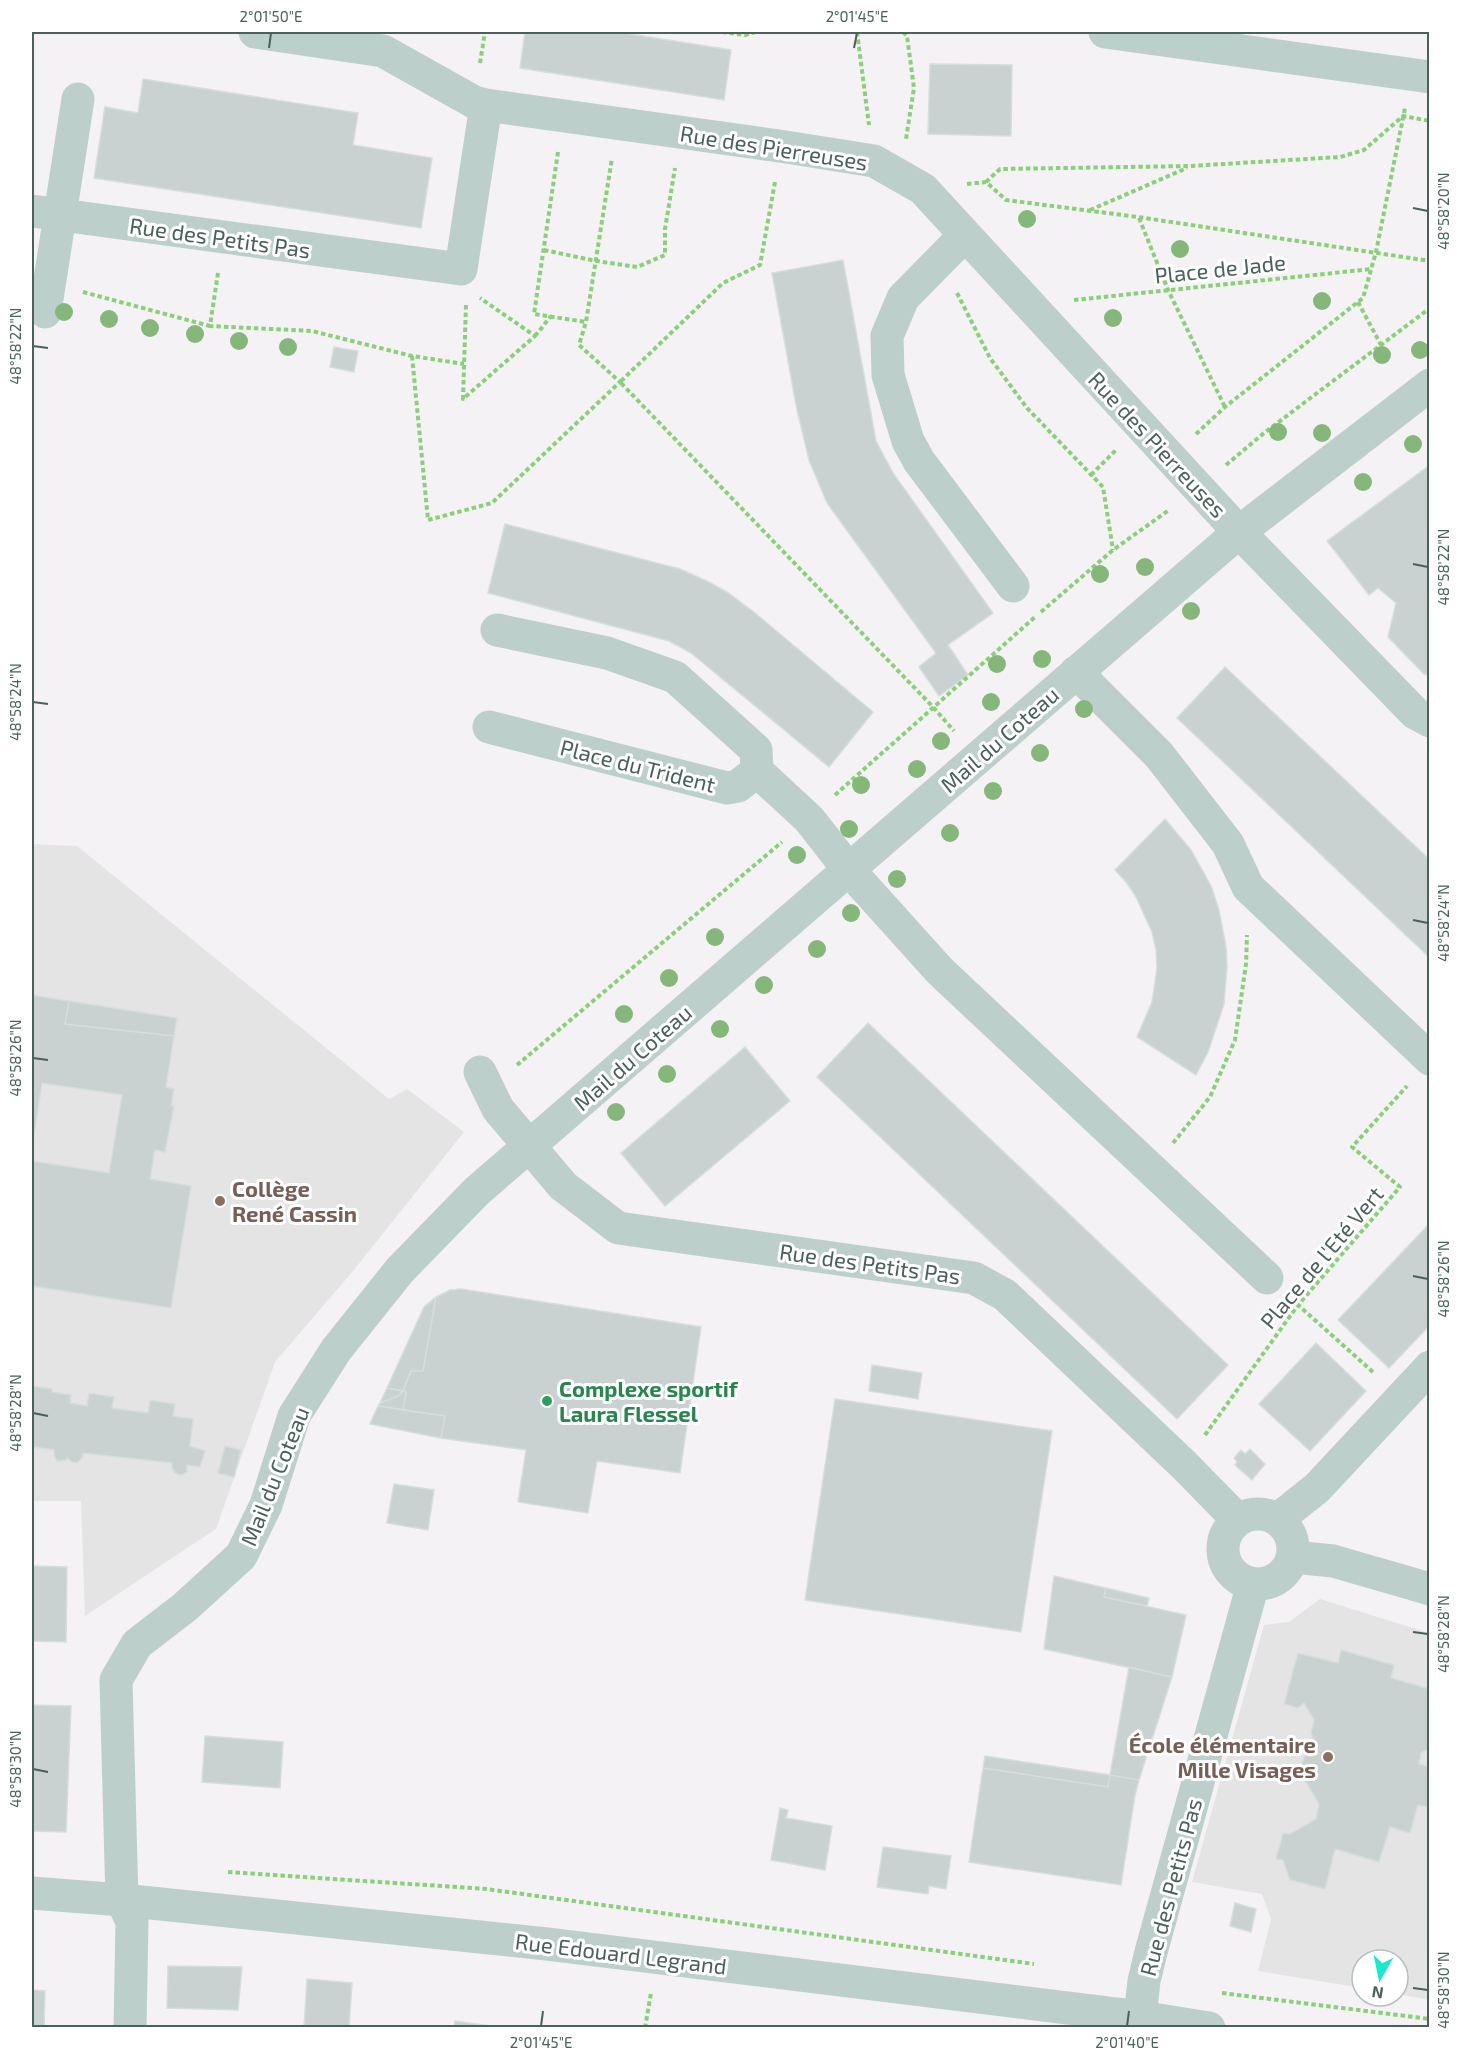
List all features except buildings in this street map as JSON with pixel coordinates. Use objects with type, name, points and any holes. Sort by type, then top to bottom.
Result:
[{"type":"street","name":"Rue des Pierreuses","points":[[255,32],[382,51],[474,102],[486,105],[786,147],[887,168],[923,189],[1239,532],[1415,713],[1430,721]]},
{"type":"street","points":[[1105,32],[1284,44],[1421,76]]},
{"type":"street","points":[[45,312],[45,213],[78,99]]},
{"type":"street","name":"Rue des Petits Pas","points":[[45,213],[461,269],[486,105]]},
{"type":"street","points":[[965,235],[903,298],[886,336],[888,375],[908,441],[919,461],[1013,586]]},
{"type":"street","name":"Mail du Coteau","points":[[130,2028],[132,1922],[122,1900],[116,1680],[137,1644],[186,1607],[241,1556],[266,1505],[294,1416],[336,1350],[400,1270],[477,1191],[1239,532],[1430,385]]},
{"type":"street","points":[[497,630],[606,653],[675,677],[756,750],[757,771],[809,819],[849,870],[940,971],[1267,1278]]},
{"type":"street","points":[[1076,672],[1159,755],[1228,844],[1248,887],[1422,1068]]},
{"type":"street","name":"Place du Trident","points":[[489,728],[727,788],[738,786],[757,771]]},
{"type":"street","name":"Rue des Petits Pas","points":[[485,1081],[498,1109],[563,1186],[618,1228],[974,1278],[1005,1295],[1184,1465],[1238,1520]]},
{"type":"street","points":[[1278,1519],[1317,1488],[1430,1367]]},
{"type":"street","points":[[1252,1514],[1265,1514],[1278,1519],[1288,1529],[1293,1543],[1293,1557],[1278,1578],[1253,1584],[1236,1577],[1225,1563],[1223,1545],[1230,1528],[1238,1520],[1252,1514]]},
{"type":"street","points":[[1293,1557],[1333,1561],[1430,1589]]},
{"type":"street","name":"Rue des Petits Pas","points":[[1140,2017],[1144,1981],[1151,1952],[1253,1584]]},
{"type":"street","name":"Rue Edouard Legrand","points":[[32,1893],[122,1900],[547,1944],[1140,2017],[1209,2028]]},
{"type":"path","points":[[723,32],[745,35],[755,32]]},
{"type":"path","points":[[857,32],[887,168]]},
{"type":"path","points":[[887,168],[914,88],[907,36],[903,32]]},
{"type":"path","points":[[1196,434],[1225,407],[1363,298],[1376,252],[1403,116],[1421,76]]},
{"type":"path","points":[[1403,116],[1430,121]]},
{"type":"path","points":[[965,184],[986,182],[1000,169],[1190,166],[1340,157],[1364,150],[1403,116]]},
{"type":"path","points":[[558,151],[534,314],[586,322]]},
{"type":"path","points":[[612,158],[586,322],[579,345],[620,382],[933,707],[977,759]]},
{"type":"path","points":[[1089,211],[1190,166]]},
{"type":"path","points":[[544,250],[637,267],[664,255],[665,229],[675,167]]},
{"type":"path","points":[[412,356],[428,520],[492,502],[723,284],[760,265],[775,182]]},
{"type":"path","points":[[986,182],[1006,200],[1138,217],[1430,261]]},
{"type":"path","points":[[1138,217],[1168,290],[1225,407]]},
{"type":"path","points":[[210,326],[223,237]]},
{"type":"path","name":"Place de Jade","points":[[1071,301],[1372,269]]},
{"type":"path","points":[[76,290],[210,326],[312,331],[412,356],[464,364]]},
{"type":"path","points":[[955,290],[990,358],[1027,408],[1103,486],[1113,550]]},
{"type":"path","points":[[477,296],[535,336]]},
{"type":"path","points":[[466,300],[463,399],[535,336],[551,316]]},
{"type":"path","points":[[1358,302],[1381,345]]},
{"type":"path","points":[[485,1081],[809,819],[1113,550],[1200,488],[1264,433],[1430,308]]},
{"type":"path","points":[[1091,475],[1117,450]]},
{"type":"path","points":[[1151,1169],[1210,1097],[1235,1040],[1246,964],[1248,887]]},
{"type":"path","name":"Place de l'Eté Vert","points":[[1184,1465],[1298,1305],[1401,1187],[1352,1147],[1422,1068]]},
{"type":"path","points":[[1267,1278],[1401,1397]]},
{"type":"shaded area","name":"Collège René Cassin","points":[[32,844],[77,846],[389,1099],[407,1089],[464,1132],[353,1271],[275,1362],[216,1529],[85,1616],[81,1501],[32,1501]]},
{"type":"shaded area","name":"École élémentaire Mille Visages","points":[[1320,1599],[1429,1633],[1429,2000],[1410,1996],[1410,1948],[1350,1948],[1350,1986],[1258,1971],[1271,1919],[1262,1894],[1192,1882],[1264,1625],[1289,1622]]},
{"type":"place","name":"Collège René Cassin","points":[[220,1201]]},
{"type":"place","name":"Complexe sportif Laura Flessel","points":[[547,1401]]},
{"type":"place","name":"École élémentaire Mille Visages","points":[[1328,1757]]}]
